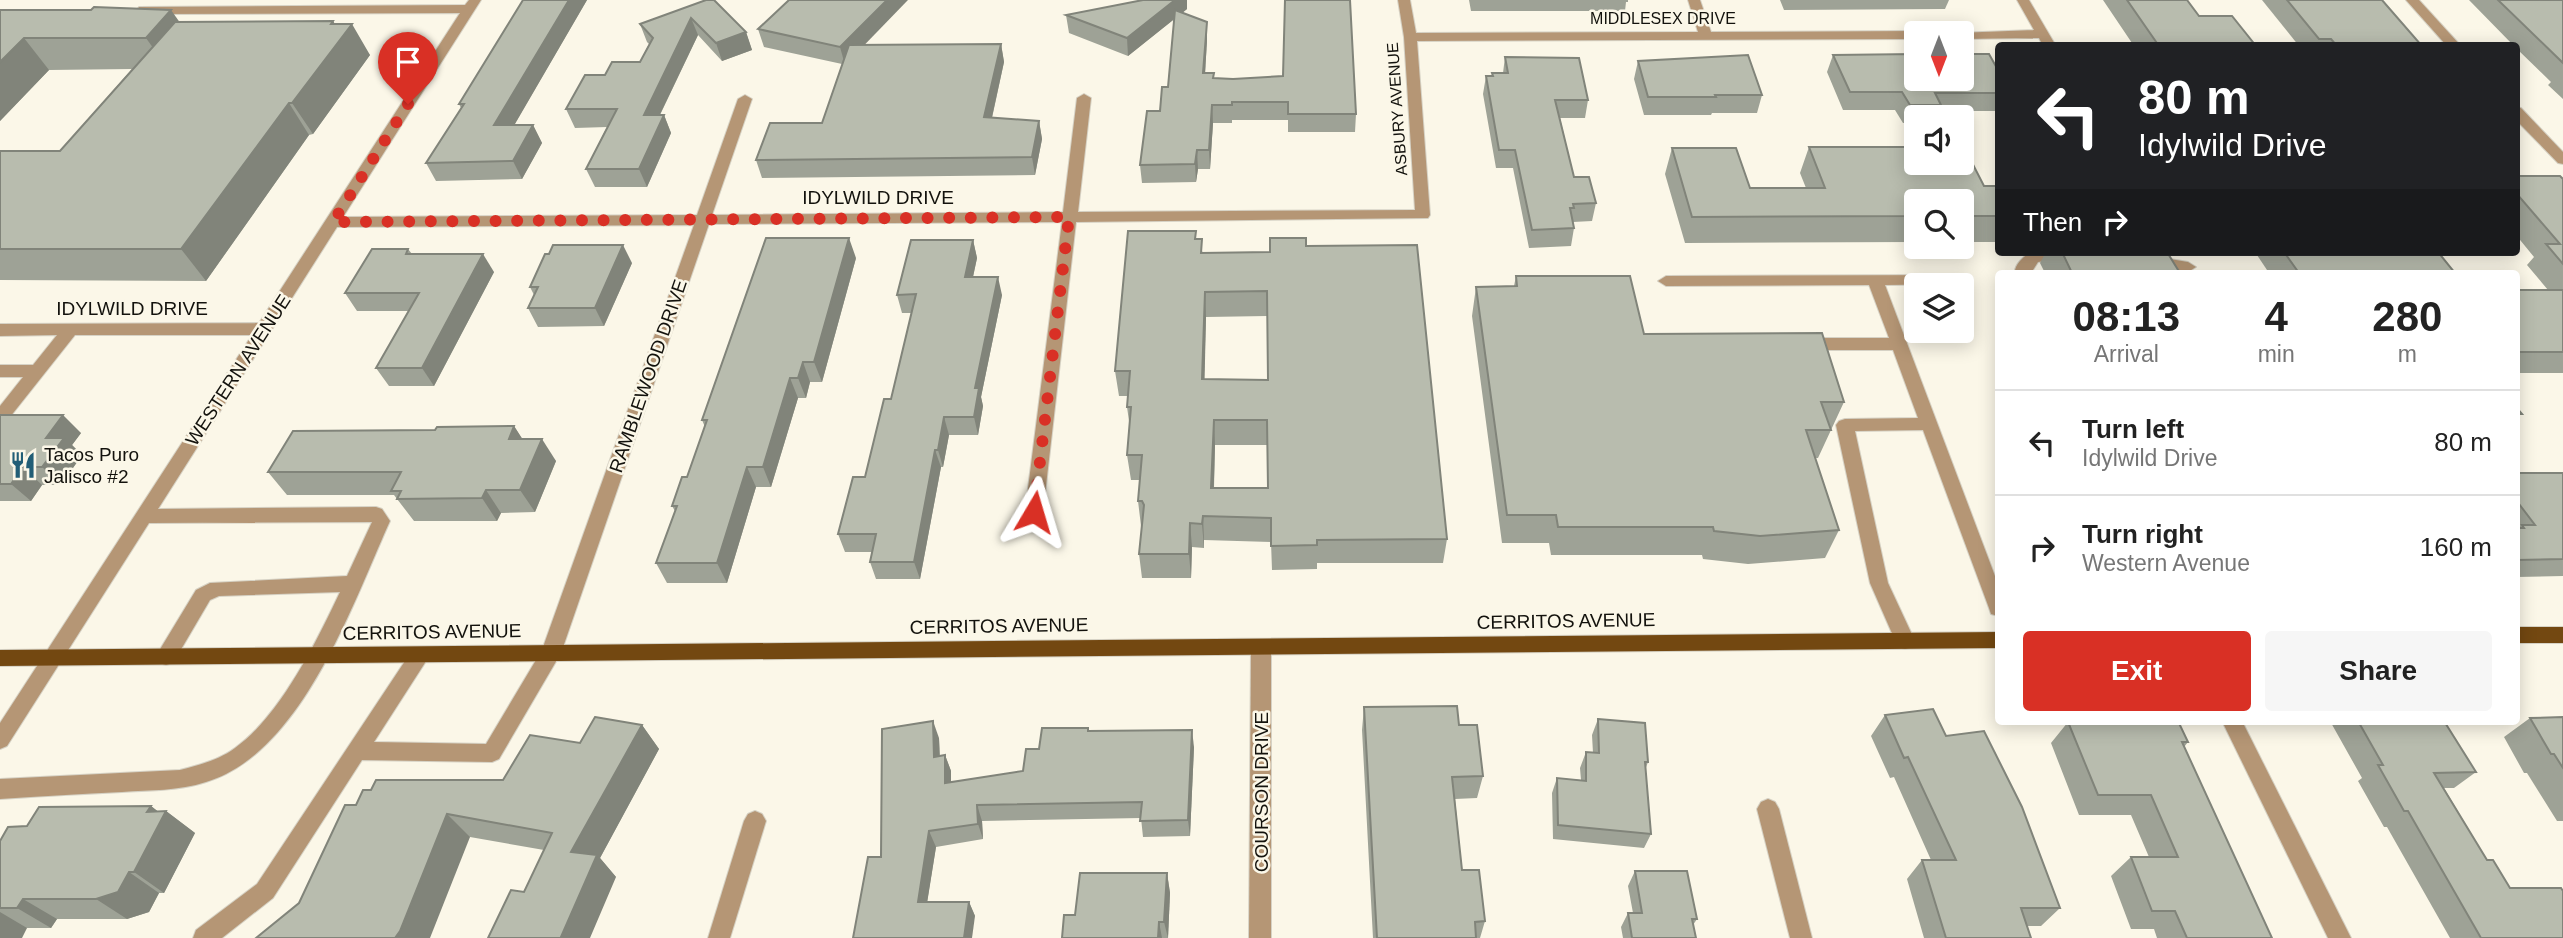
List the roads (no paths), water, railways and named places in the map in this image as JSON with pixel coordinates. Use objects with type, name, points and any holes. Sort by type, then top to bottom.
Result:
[{"type":"main road","points":[[2520,635],[2563,635]]},
{"type":"main road","name":"CERRITOS AVENUE","points":[[0,658],[1995,640]]},
{"type":"street","name":"ASBURY AVENUE","points":[[1404,0],[1410,37],[1423,215]]},
{"type":"street","points":[[1694,0],[1706,36]]},
{"type":"street","points":[[2023,0],[2047,40]]},
{"type":"street","points":[[2412,0],[2451,42]]},
{"type":"street","points":[[133,10],[278,9],[338,14],[472,5]]},
{"type":"street","name":"WESTERN AVENUE","points":[[0,740],[472,5]]},
{"type":"street","points":[[263,27],[278,9]]},
{"type":"street","name":"MIDDLESEX DRIVE","points":[[1410,37],[1904,35]]},
{"type":"street","points":[[1974,36],[2047,40]]},
{"type":"street","points":[[1034,512],[1084,98]]},
{"type":"street","name":"RAMBLEWOOD DRIVE","points":[[357,751],[492,753],[551,653],[745,99]]},
{"type":"street","points":[[2520,115],[2563,160]]},
{"type":"street","name":"IDYLWILD DRIVE","points":[[333,222],[1423,215]]},
{"type":"street","points":[[2022,270],[2033,257],[2038,256]]},
{"type":"street","points":[[2140,259],[2190,270]]},
{"type":"street","points":[[1875,280],[1995,600]]},
{"type":"street","points":[[1666,281],[1904,280]]},
{"type":"street","name":"IDYLWILD DRIVE","points":[[0,330],[264,329]]},
{"type":"street","points":[[0,418],[70,330]]},
{"type":"street","points":[[1787,345],[1899,344]]},
{"type":"street","points":[[0,371],[38,371]]},
{"type":"street","points":[[1905,641],[1879,583],[1845,425],[1930,424]]},
{"type":"street","points":[[0,789],[180,779],[206,773],[241,757],[264,736],[320,656],[381,521],[376,514],[145,516]]},
{"type":"street","points":[[166,657],[203,595],[217,588],[351,584]]},
{"type":"street","name":"COURSON DRIVE","points":[[1260,938],[1261,647]]},
{"type":"street","points":[[204,938],[265,891],[419,654]]},
{"type":"street","points":[[2234,725],[2340,938]]},
{"type":"street","points":[[1768,809],[1801,938]]},
{"type":"street","points":[[719,938],[755,821]]},
{"type":"place","name":"Tacos Puro Jalisco #2","points":[[23,465]]}]
